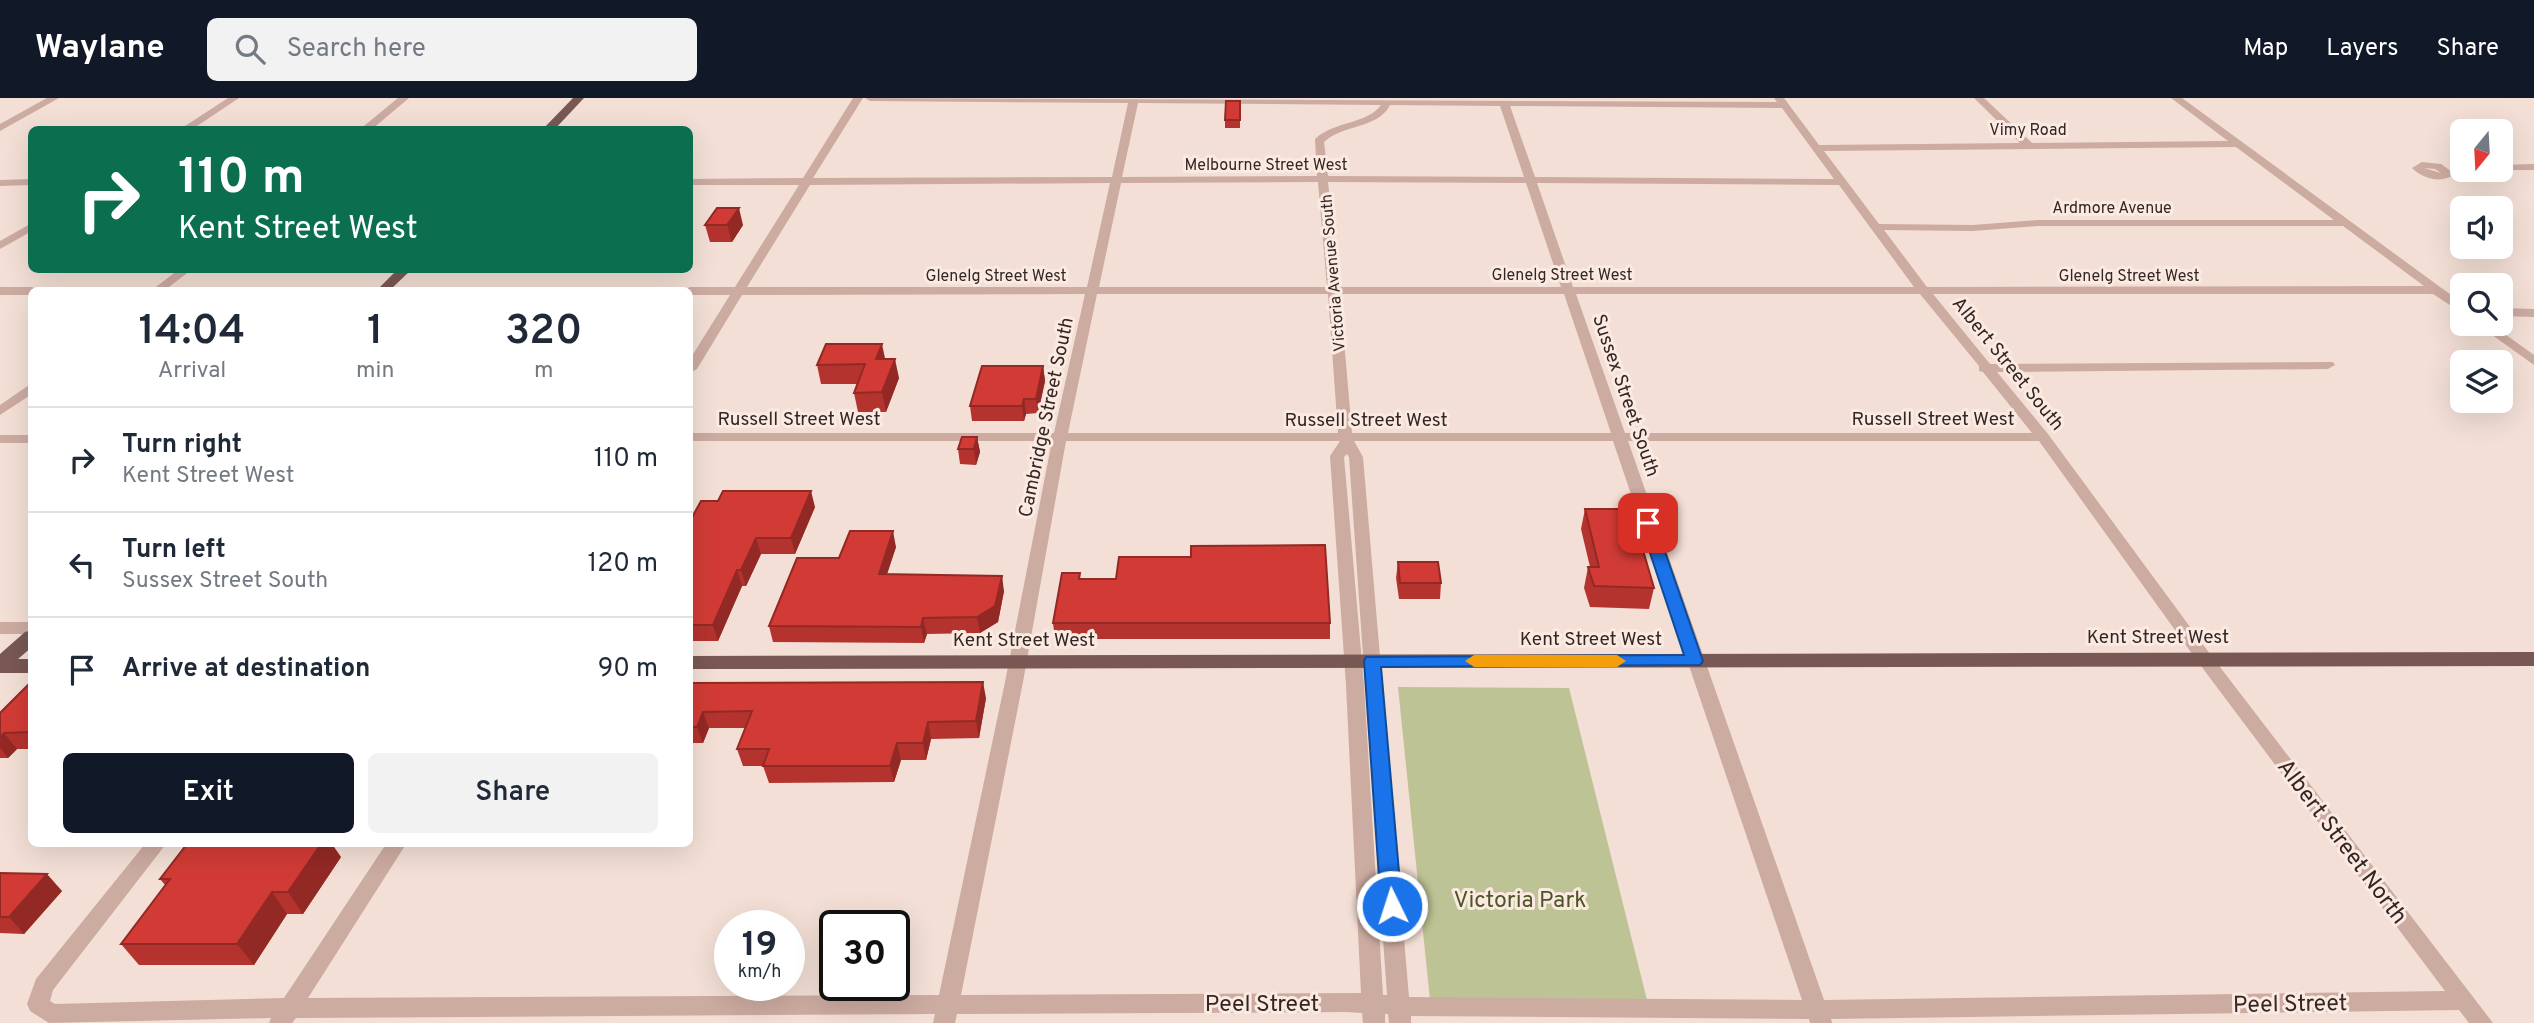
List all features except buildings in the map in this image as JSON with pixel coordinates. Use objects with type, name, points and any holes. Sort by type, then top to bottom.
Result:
[{"type":"main road","points":[[551,126],[579,98]]},
{"type":"main road","points":[[386,287],[401,273]]},
{"type":"main road","points":[[0,665],[28,640]]},
{"type":"main road","name":"Kent Street West","points":[[693,663],[2534,659]]},
{"type":"main road","points":[[0,665],[28,666]]},
{"type":"street","points":[[0,128],[54,98]]},
{"type":"street","points":[[190,126],[234,98]]},
{"type":"street","points":[[369,126],[404,98]]},
{"type":"street","points":[[693,364],[858,98]]},
{"type":"street","points":[[870,98],[1503,103],[1782,102]]},
{"type":"street","points":[[1979,98],[2028,145]]},
{"type":"street","points":[[2176,98],[2450,301]]},
{"type":"street","name":"Cambridge Street South","points":[[946,1014],[1018,662],[1060,438],[1134,99]]},
{"type":"street","name":"Victoria Avenue South","points":[[1363,661],[1337,456],[1346,442],[1345,405],[1332,290],[1320,141],[1326,132],[1336,126],[1377,116],[1384,111],[1387,100]]},
{"type":"street","name":"Albert Street South","points":[[1782,102],[1923,290],[2043,437],[2204,658]]},
{"type":"street","name":"Sussex Street South","points":[[1503,103],[1819,1016]]},
{"type":"street","name":"Vimy Road","points":[[1817,148],[2238,144]]},
{"type":"street","points":[[2513,168],[2534,167]]},
{"type":"street","name":"Melbourne Street West","points":[[693,182],[1324,179],[1842,182]]},
{"type":"street","points":[[0,183],[28,183]]},
{"type":"street","name":"Ardmore Avenue","points":[[1878,227],[1973,228],[2038,223],[2346,223]]},
{"type":"street","points":[[0,246],[28,228]]},
{"type":"street","points":[[162,287],[181,273]]},
{"type":"street","name":"Glenelg Street West","points":[[693,291],[2435,290]]},
{"type":"street","points":[[0,292],[28,292]]},
{"type":"street","points":[[2513,313],[2534,313]]},
{"type":"street","points":[[2500,336],[2534,361]]},
{"type":"street","points":[[1984,368],[2328,365]]},
{"type":"street","points":[[0,411],[28,390]]},
{"type":"street","name":"Russell Street West","points":[[693,437],[1346,442],[2043,437]]},
{"type":"street","points":[[0,439],[28,439]]},
{"type":"street","points":[[0,628],[28,628]]},
{"type":"street","name":"Albert Street North","points":[[2204,658],[2482,1023]]},
{"type":"street","points":[[1363,661],[1373,1014]]},
{"type":"street","points":[[1363,661],[1399,1014]]},
{"type":"street","name":"Peel Street","points":[[154,847],[44,986],[38,1004],[51,1014],[1819,1016],[2465,1000]]},
{"type":"street","points":[[285,1016],[394,847]]},
{"type":"green space","name":"Victoria Park","points":[[1398,687],[1569,688],[1647,1000],[1430,1000]]},
{"type":"slow traffic","points":[[1474,661],[1617,661]]},
{"type":"route","points":[[1392,906],[1372,661],[1694,661],[1648,523]]}]
